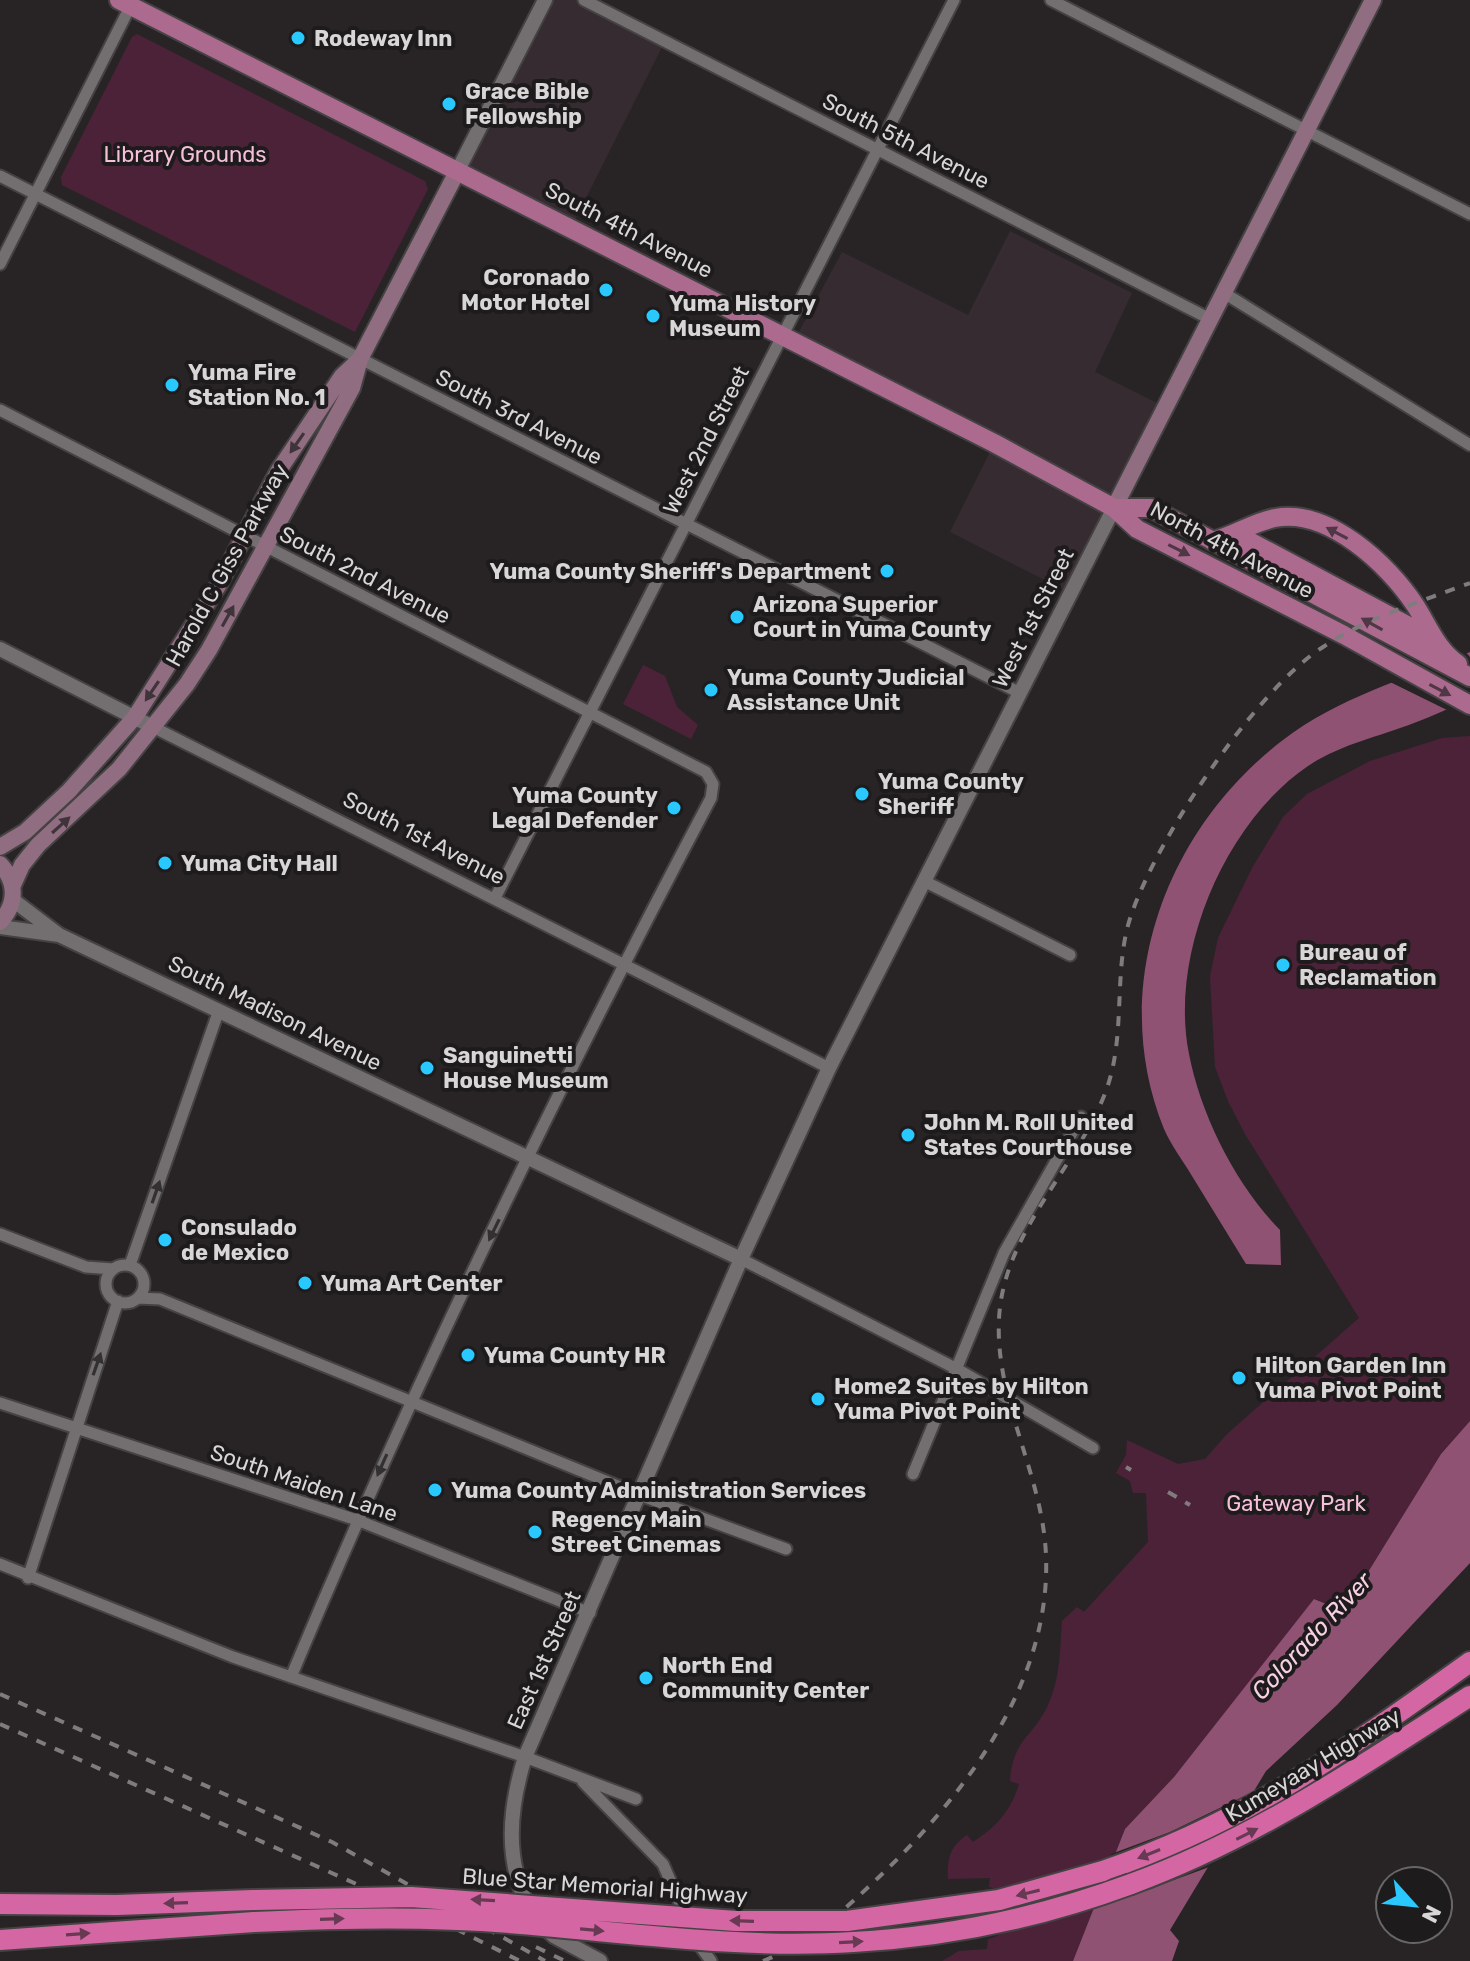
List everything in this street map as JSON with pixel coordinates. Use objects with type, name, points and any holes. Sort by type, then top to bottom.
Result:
[{"type":"highway","name":"Kumeyaay Highway","points":[[1195,1835],[1311,1774],[1470,1662]]},
{"type":"highway","name":"Kumeyaay Highway","points":[[1177,1867],[1295,1808],[1470,1696]]},
{"type":"highway","name":"Blue Star Memorial Highway","points":[[0,1904],[117,1905],[411,1897],[736,1921],[847,1921],[949,1910],[1025,1894],[1115,1867],[1195,1835]]},
{"type":"highway","name":"Blue Star Memorial Highway","points":[[0,1940],[254,1922],[428,1919],[750,1943],[853,1942],[940,1933],[1031,1915],[1107,1893],[1177,1867]]},
{"type":"main road","name":"West 1st Street","points":[[1114,508],[1373,0]]},
{"type":"main road","name":"South 4th Avenue","points":[[128,2],[783,335],[1114,508]]},
{"type":"main road","name":"Harold C Giss Parkway","points":[[0,925],[22,865],[38,845],[119,769],[209,650],[352,388],[360,359],[458,170]]},
{"type":"main road","name":"Harold C Giss Parkway","points":[[0,847],[25,832],[69,791],[135,717],[183,644],[245,537],[279,470],[342,376],[360,359]]},
{"type":"main road","name":"North 4th Avenue","points":[[1114,508],[1151,508],[1470,675]]},
{"type":"main road","name":"North 4th Avenue","points":[[1114,508],[1137,529],[1344,635],[1470,705]]},
{"type":"main road","points":[[1212,541],[1238,535],[1273,518],[1293,516],[1310,519],[1369,551],[1381,563],[1414,604],[1446,661]]},
{"type":"main road","points":[[1238,535],[1435,640]]},
{"type":"main road","points":[[0,864],[13,892]]},
{"type":"street","points":[[458,170],[545,0]]},
{"type":"street","name":"South 5th Avenue","points":[[584,0],[1210,319]]},
{"type":"street","name":"West 2nd Street","points":[[495,898],[954,0]]},
{"type":"street","points":[[1051,0],[1470,214]]},
{"type":"street","points":[[0,264],[128,2]]},
{"type":"street","name":"South 3rd Avenue","points":[[0,176],[1020,693]]},
{"type":"street","points":[[1224,293],[1470,445]]},
{"type":"street","name":"South 2nd Avenue","points":[[0,410],[710,777],[711,798],[625,964]]},
{"type":"street","name":"West 1st Street","points":[[741,1259],[829,1068],[1114,508]]},
{"type":"street","name":"South 1st Avenue","points":[[0,649],[829,1068]]},
{"type":"street","points":[[924,881],[1070,955]]},
{"type":"street","name":"South Madison Avenue","points":[[13,892],[59,935],[741,1259]]},
{"type":"street","points":[[0,925],[59,935]]},
{"type":"street","points":[[291,1677],[410,1402],[625,964]]},
{"type":"street","points":[[130,1265],[219,1010]]},
{"type":"street","points":[[913,1474],[1004,1253],[1081,1117]]},
{"type":"street","points":[[0,1234],[86,1267],[113,1269],[130,1265]]},
{"type":"street","points":[[741,1259],[957,1369],[1093,1448]]},
{"type":"street","name":"East 1st Street","points":[[600,1961],[554,1936],[530,1910],[516,1879],[511,1843],[514,1799],[525,1757],[741,1259]]},
{"type":"street","points":[[130,1265],[160,1299]]},
{"type":"street","points":[[86,1267],[118,1301],[160,1299],[640,1495],[786,1549]]},
{"type":"street","points":[[106,1285],[113,1269]]},
{"type":"street","points":[[138,1298],[144,1279]]},
{"type":"street","points":[[28,1578],[118,1301]]},
{"type":"street","name":"South Maiden Lane","points":[[0,1403],[357,1520],[590,1613]]},
{"type":"street","points":[[0,1564],[28,1578],[291,1677],[525,1757],[636,1799]]},
{"type":"street","points":[[576,1777],[663,1864],[696,1939],[711,1961]]},
{"type":"shaded area","points":[[545,0],[583,0],[665,41],[571,228],[458,170]]},
{"type":"shaded area","points":[[1010,231],[1132,293],[1095,372],[1165,407],[1070,593],[950,532],[994,444],[794,341],[842,252],[968,315]]},
{"type":"green space","name":"Library Grounds","points":[[137,34],[425,181],[428,189],[355,332],[62,185],[61,177],[132,37]]},
{"type":"green space","points":[[643,665],[665,676],[677,707],[698,725],[691,739],[623,704]]},
{"type":"green space","name":"Gateway Park","points":[[1470,736],[1470,1421],[1441,1454],[1344,1611],[1315,1599],[1174,1777],[1125,1829],[1073,1961],[942,1961],[959,1951],[987,1949],[988,1939],[1002,1933],[1012,1922],[1014,1908],[1008,1892],[989,1887],[990,1878],[948,1879],[951,1854],[967,1835],[973,1842],[989,1830],[1002,1818],[1012,1802],[1019,1784],[1010,1781],[1015,1756],[1042,1716],[1055,1685],[1062,1621],[1077,1607],[1084,1612],[1148,1542],[1146,1493],[1133,1493],[1130,1481],[1116,1473],[1126,1455],[1127,1440],[1178,1464],[1205,1459],[1227,1434],[1359,1318],[1245,1134],[1215,1067],[1210,976],[1218,938],[1252,868],[1283,817],[1307,794],[1370,761],[1442,738]]},
{"type":"water","points":[[1470,652],[1470,699],[1347,746],[1308,766],[1278,791],[1251,821],[1228,856],[1210,894],[1196,934],[1187,975],[1185,1016],[1189,1054],[1202,1101],[1222,1148],[1249,1192],[1280,1230],[1281,1265],[1246,1264],[1167,1135],[1148,1075],[1142,1021],[1145,968],[1158,915],[1178,865],[1207,819],[1242,777],[1283,740],[1326,712]]},
{"type":"water","name":"Colorado River","points":[[1470,1421],[1470,1563],[1337,1705],[1266,1771],[1170,1930],[1179,1941],[1172,1961],[1073,1961],[1125,1829],[1174,1777],[1314,1599],[1344,1611],[1441,1454]]},
{"type":"pier","points":[[1464,650],[1470,657],[1470,703],[1451,712],[1388,681]]},
{"type":"pier","points":[[1261,1788],[1212,1866],[1089,1911],[1111,1854],[1170,1832]]},
{"type":"railway","points":[[763,1961],[795,1945],[839,1914],[911,1845],[942,1810],[997,1733],[1018,1691],[1034,1648],[1044,1603],[1046,1556],[1043,1524],[1009,1402],[999,1339],[1000,1307],[1016,1250],[1092,1122],[1111,1076],[1118,1034],[1127,929],[1156,858],[1207,775],[1236,735],[1296,668],[1323,647],[1358,627],[1470,583]]},
{"type":"railway","points":[[1126,1467],[1131,1470]]},
{"type":"railway","points":[[1168,1492],[1190,1505]]},
{"type":"railway","points":[[0,1694],[332,1842],[545,1961]]},
{"type":"railway","points":[[0,1724],[452,1927],[520,1961]]},
{"type":"railway","points":[[536,1947],[565,1961]]},
{"type":"place","name":"Rodeway Inn","points":[[298,38]]},
{"type":"place","name":"Grace Bible Fellowship","points":[[449,104]]},
{"type":"place","name":"Coronado Motor Hotel","points":[[606,290]]},
{"type":"place","name":"Yuma History Museum","points":[[653,316]]},
{"type":"place","name":"Yuma Fire Station No. 1","points":[[172,385]]},
{"type":"place","name":"Yuma County Sheriff's Department","points":[[887,571]]},
{"type":"place","name":"Arizona Superior Court in Yuma County","points":[[737,617]]},
{"type":"place","name":"Yuma County Judicial Assistance Unit","points":[[711,690]]},
{"type":"place","name":"Yuma County Sheriff","points":[[862,794]]},
{"type":"place","name":"Yuma County Legal Defender","points":[[674,808]]},
{"type":"place","name":"Yuma City Hall","points":[[165,863]]},
{"type":"place","name":"Bureau of Reclamation","points":[[1283,965]]},
{"type":"place","name":"Sanguinetti House Museum","points":[[427,1068]]},
{"type":"place","name":"John M. Roll United States Courthouse","points":[[908,1135]]},
{"type":"place","name":"Consulado de Mexico","points":[[165,1240]]},
{"type":"place","name":"Yuma Art Center","points":[[305,1283]]},
{"type":"place","name":"Yuma County HR","points":[[468,1355]]},
{"type":"place","name":"Hilton Garden Inn Yuma Pivot Point","points":[[1239,1378]]},
{"type":"place","name":"Home2 Suites by Hilton Yuma Pivot Point","points":[[818,1399]]},
{"type":"place","name":"Yuma County Administration Services","points":[[435,1490]]},
{"type":"place","name":"Regency Main Street Cinemas","points":[[535,1532]]},
{"type":"place","name":"North End Community Center","points":[[646,1678]]}]
